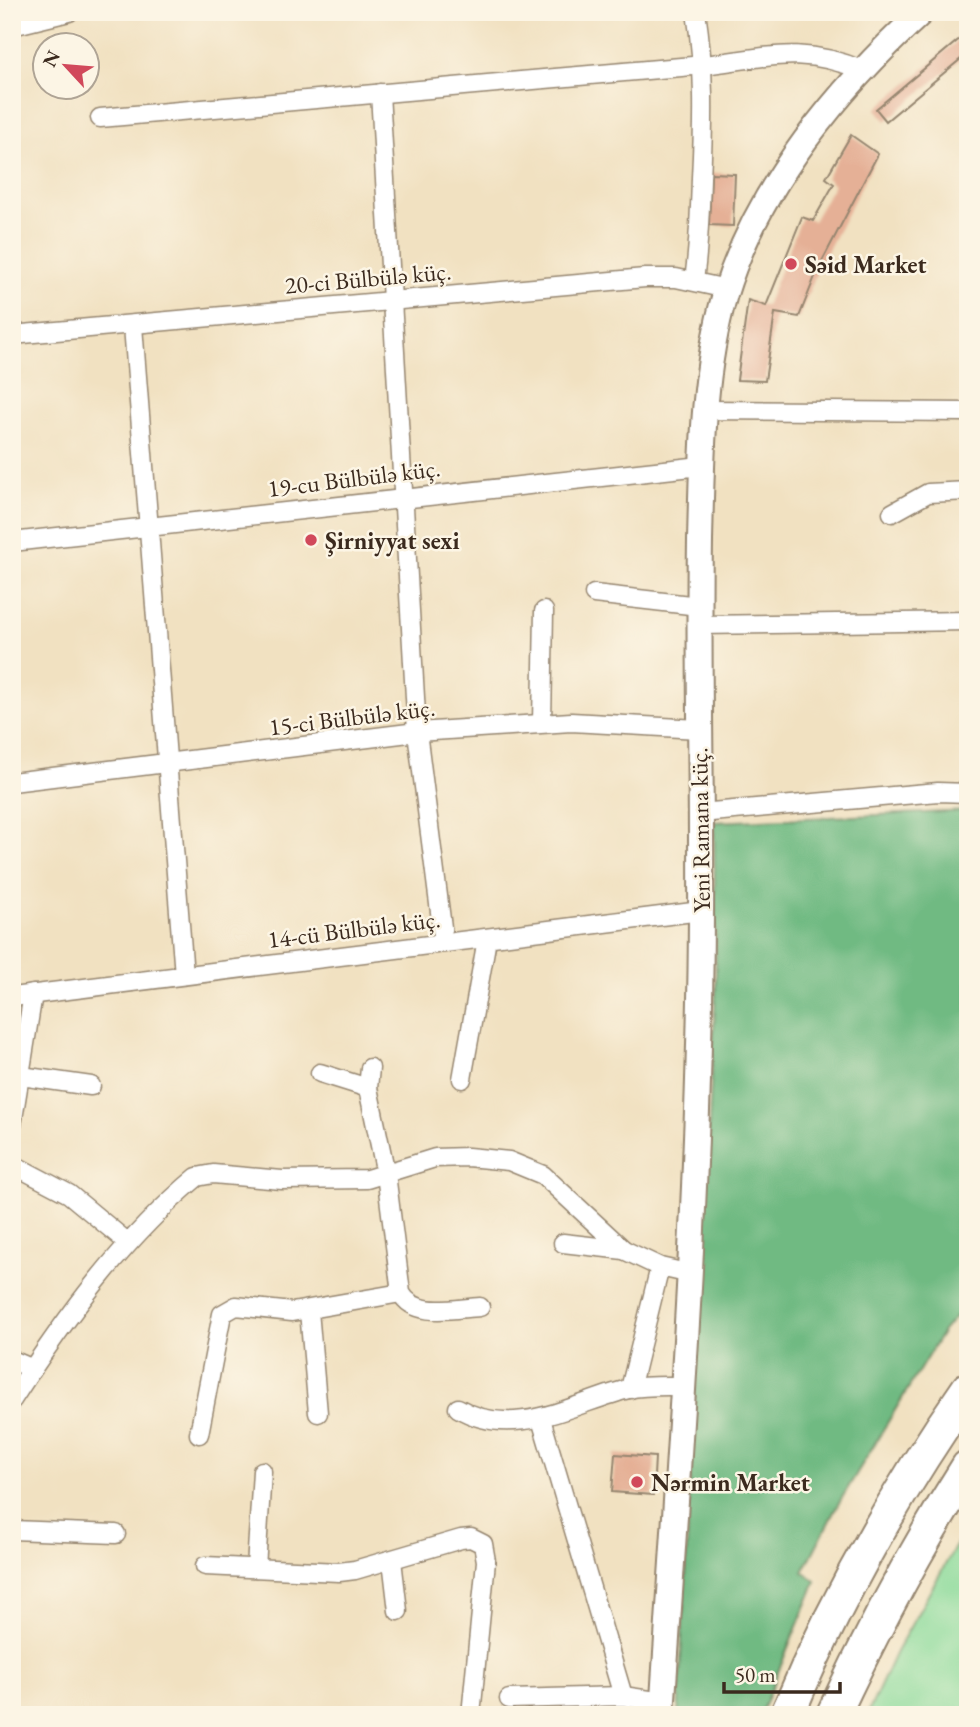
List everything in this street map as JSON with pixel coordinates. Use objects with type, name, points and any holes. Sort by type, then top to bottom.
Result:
[{"type":"highway","points":[[787,1715],[833,1614],[889,1510],[968,1389]]},
{"type":"highway","points":[[833,1715],[876,1624],[926,1532],[968,1466]]},
{"type":"street","points":[[12,26],[69,12]]},
{"type":"street","points":[[694,280],[699,246],[704,65],[696,12]]},
{"type":"street","name":"Yeni Ramana küç.","points":[[662,1708],[691,1274],[699,1064],[701,466],[709,363],[727,289],[748,239],[802,145],[864,71],[922,12]]},
{"type":"street","points":[[100,118],[811,55],[833,58],[864,71]]},
{"type":"street","points":[[380,93],[417,732],[444,943]]},
{"type":"street","name":"20-ci Bülbülə küç.","points":[[12,335],[645,278],[694,280],[727,289]]},
{"type":"street","points":[[133,326],[165,765],[184,975]]},
{"type":"street","points":[[704,410],[968,412]]},
{"type":"street","name":"19-cu Bülbülə küç.","points":[[12,541],[147,528],[405,496],[701,466]]},
{"type":"street","points":[[892,513],[928,493],[968,491]]},
{"type":"street","points":[[594,594],[699,616],[968,621]]},
{"type":"street","points":[[542,723],[544,611]]},
{"type":"street","name":"15-ci Bülbülə küç.","points":[[12,782],[417,732],[542,723],[699,729]]},
{"type":"street","points":[[700,813],[938,792],[968,793]]},
{"type":"street","name":"14-cü Bülbülə küç.","points":[[12,998],[701,911]]},
{"type":"street","points":[[462,1079],[487,939]]},
{"type":"street","points":[[12,1125],[33,994]]},
{"type":"street","points":[[370,1068],[368,1087],[386,1174],[401,1293],[406,1303],[417,1308],[480,1307]]},
{"type":"street","points":[[320,1073],[368,1087]]},
{"type":"street","points":[[21,1076],[91,1086]]},
{"type":"street","points":[[12,1400],[86,1293],[127,1242],[197,1177],[212,1174],[282,1180],[367,1179],[435,1158],[467,1157],[509,1161],[543,1175],[624,1250],[660,1267],[691,1274]]},
{"type":"street","points":[[12,1164],[69,1194],[127,1242]]},
{"type":"street","points":[[563,1243],[624,1250]]},
{"type":"street","points":[[630,1389],[660,1267]]},
{"type":"street","points":[[199,1434],[222,1314],[236,1306],[292,1312],[309,1311],[401,1293]]},
{"type":"street","points":[[309,1311],[317,1413]]},
{"type":"street","points":[[12,1360],[33,1370]]},
{"type":"street","points":[[458,1408],[476,1419],[492,1422],[541,1419],[630,1389],[682,1386]]},
{"type":"street","points":[[541,1419],[623,1696]]},
{"type":"street","points":[[256,1569],[262,1471]]},
{"type":"street","points":[[12,1530],[116,1534]]},
{"type":"street","points":[[205,1566],[339,1572],[392,1560],[461,1539],[471,1538],[482,1544],[486,1561],[471,1715]]},
{"type":"street","points":[[392,1560],[398,1611]]},
{"type":"street","points":[[509,1699],[623,1696],[662,1708]]},
{"type":"green space","points":[[968,811],[968,1302],[943,1331],[837,1506],[803,1572],[816,1581],[760,1715],[678,1715],[716,989],[714,822]]},
{"type":"green space","points":[[968,1524],[968,1715],[867,1715],[896,1652]]},
{"type":"building","points":[[968,32],[968,53],[886,121],[876,109]]},
{"type":"building","points":[[851,135],[878,154],[818,269],[799,317],[775,313],[765,381],[737,380],[748,300],[766,306],[802,217],[813,221],[834,184],[826,178]]},
{"type":"building","points":[[711,173],[735,174],[733,226],[709,225]]},
{"type":"building","points":[[615,1454],[655,1457],[653,1495],[612,1492]]},
{"type":"place","name":"Səid Market","points":[[791,264]]},
{"type":"place","name":"Şirniyyat sexi","points":[[311,540]]},
{"type":"place","name":"Nərmin Market","points":[[637,1482]]}]
